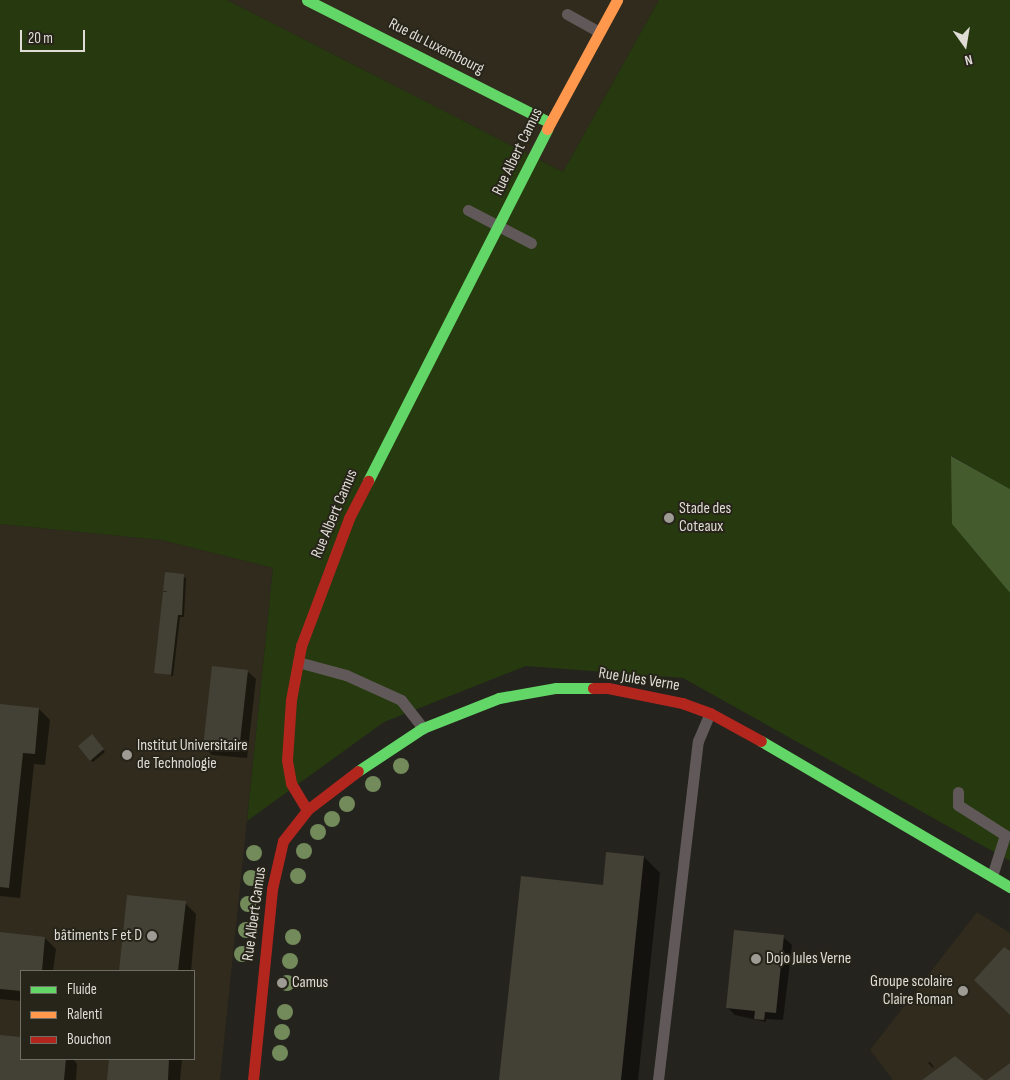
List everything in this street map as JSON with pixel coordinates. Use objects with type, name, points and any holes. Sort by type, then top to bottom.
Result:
[{"type":"street","name":"Rue du Luxembourg","points":[[307,0],[550,123]]},
{"type":"street","name":"Rue Albert Camus","points":[[253,1080],[272,889],[284,841],[307,810],[291,783],[287,760],[297,662],[349,518],[382,449],[500,226],[550,123],[617,0]]},
{"type":"street","name":"Rue Jules Verne","points":[[307,810],[378,755],[423,728],[499,698],[556,688],[608,688],[644,694],[710,713],[1010,887]]},
{"type":"lane","points":[[567,14],[599,32]]},
{"type":"lane","points":[[468,210],[531,243]]},
{"type":"lane","points":[[297,662],[346,675],[401,700],[423,728]]},
{"type":"lane","points":[[658,1080],[698,741],[710,713]]},
{"type":"lane","points":[[958,792],[958,806],[1005,835],[992,876]]},
{"type":"shaded area","points":[[227,0],[659,0],[563,172]]},
{"type":"shaded area","name":"Institut Universitaire de Technologie","points":[[0,524],[161,540],[273,568],[220,1080],[0,1080]]},
{"type":"shaded area","name":"Groupe scolaire Claire Roman","points":[[977,912],[1010,933],[1010,1080],[893,1080],[870,1050]]},
{"type":"green space","points":[[0,0],[227,0],[563,172],[659,0],[1010,0],[1010,489],[952,456],[952,524],[1010,593],[1010,861],[683,678],[526,666],[384,722],[247,821],[273,568],[161,540],[0,524]]},
{"type":"green space","points":[[951,456],[1010,489],[1010,593],[952,524]]},
{"type":"building","points":[[165,572],[184,574],[182,615],[178,615],[171,675],[154,673],[163,592],[168,592],[163,591]]},
{"type":"building","points":[[212,666],[248,670],[239,751],[203,747]]},
{"type":"building","points":[[0,704],[39,708],[35,754],[23,753],[9,888],[0,887]]},
{"type":"building","points":[[92,734],[104,749],[90,761],[78,746]]},
{"type":"building","points":[[606,852],[644,856],[621,1080],[499,1080],[521,876],[603,885]]},
{"type":"building","name":"bâtiments F et D","points":[[127,895],[186,901],[178,970],[119,970]]},
{"type":"building","name":"Dojo Jules Verne","points":[[734,930],[784,935],[776,1013],[765,1012],[764,1020],[754,1019],[755,1011],[726,1008]]},
{"type":"building","points":[[0,932],[45,937],[42,970],[20,970],[20,991],[0,989]]},
{"type":"building","points":[[1004,947],[1010,951],[1010,1015],[974,980]]},
{"type":"building","points":[[0,1035],[20,1037],[20,1060],[66,1060],[64,1080],[0,1080]]},
{"type":"building","points":[[955,1056],[984,1080],[922,1080]]},
{"type":"building","points":[[109,1060],[169,1060],[168,1080],[107,1080]]},
{"type":"building","points":[[1010,1063],[1010,1080],[987,1080]]},
{"type":"traffic: fast","points":[[307,0],[550,123]]},
{"type":"traffic: fast","points":[[368,481],[547,129]]},
{"type":"traffic: fast","points":[[358,771],[423,728],[499,698],[556,688],[593,688]]},
{"type":"traffic: fast","points":[[761,741],[1010,887]]},
{"type":"traffic: slow","points":[[547,129],[617,0]]},
{"type":"traffic: jam","points":[[307,810],[291,783],[287,760],[291,700],[301,646],[349,518],[368,481]]},
{"type":"traffic: jam","points":[[593,688],[608,688],[682,703],[710,713],[761,741]]},
{"type":"traffic: jam","points":[[253,1080],[272,889],[283,841],[307,810],[358,771]]},
{"type":"place","name":"Stade des Coteaux","points":[[669,518]]},
{"type":"place","name":"Institut Universitaire de Technologie","points":[[127,755]]},
{"type":"place","name":"bâtiments F et D","points":[[152,936]]},
{"type":"place","name":"Dojo Jules Verne","points":[[756,959]]},
{"type":"place","name":"Camus","points":[[282,983]]},
{"type":"place","name":"Groupe scolaire Claire Roman","points":[[963,991]]}]
